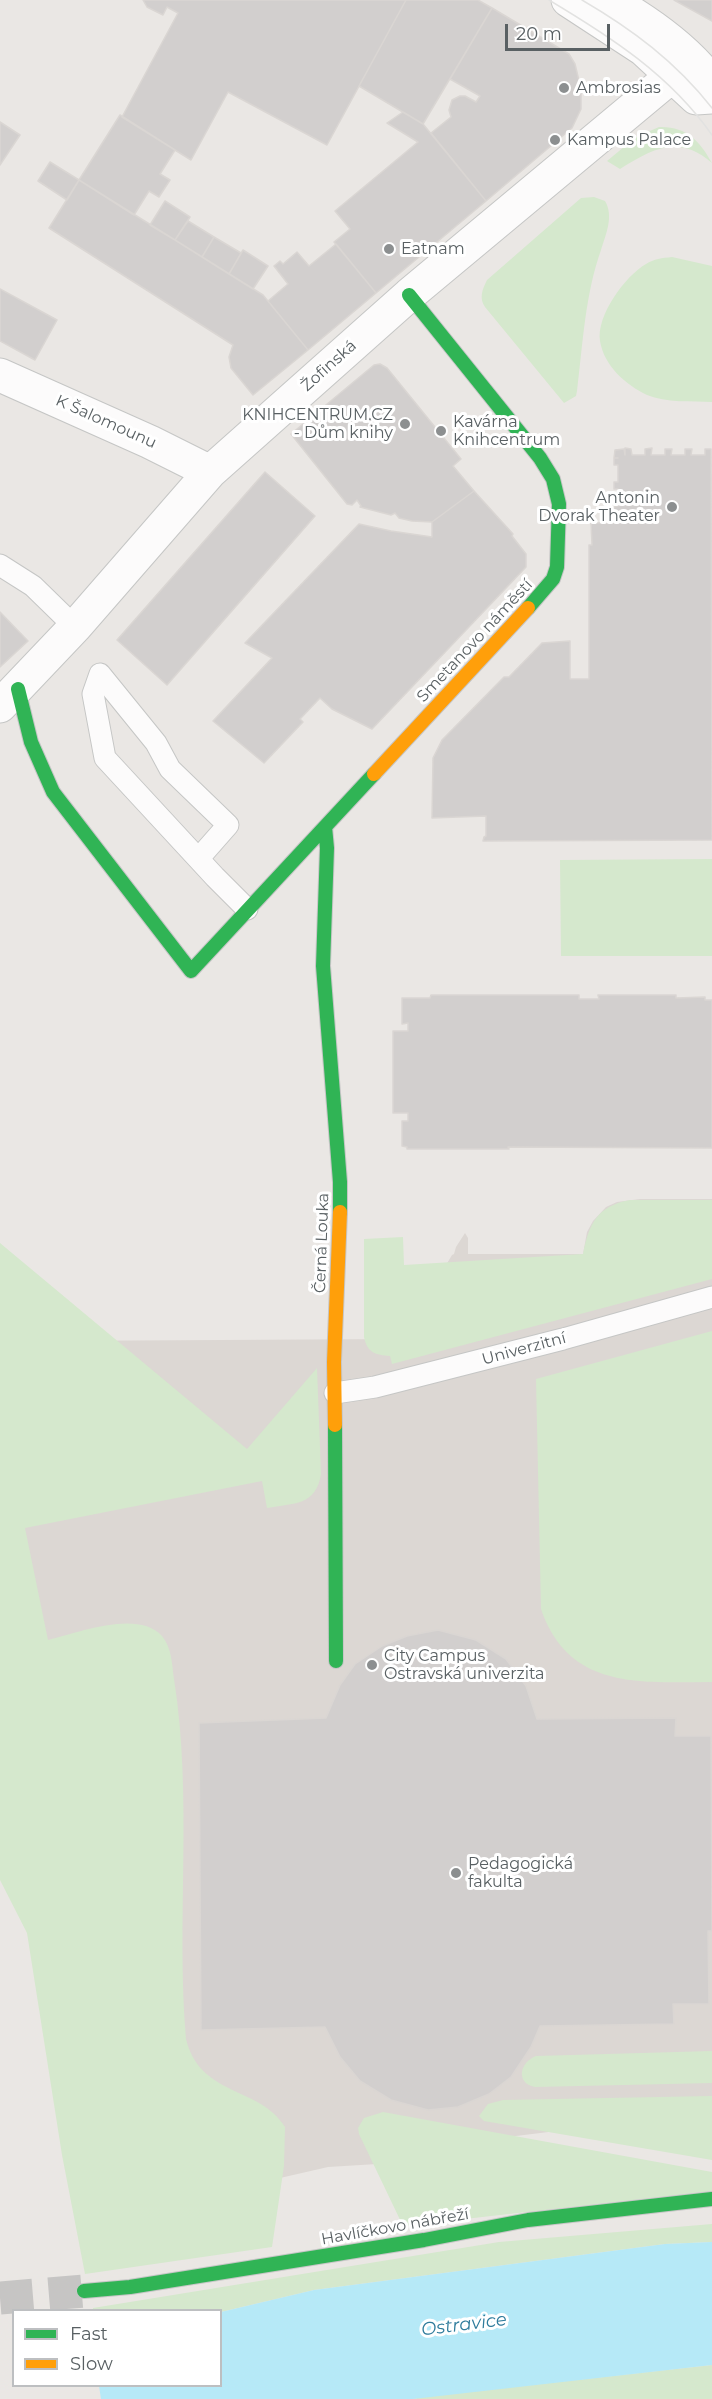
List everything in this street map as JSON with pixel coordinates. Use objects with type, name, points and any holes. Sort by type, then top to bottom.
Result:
[{"type":"street","points":[[568,0],[611,14],[647,22],[692,72],[696,99],[712,97]]},
{"type":"street","points":[[611,14],[635,77],[634,97],[630,108],[623,116]]},
{"type":"street","name":"Žofinská","points":[[9,697],[75,627],[210,472],[409,295],[623,116],[692,72]]},
{"type":"street","name":"Smetanovo náměstí","points":[[9,697],[53,792],[191,971],[553,579],[557,567],[559,504],[553,479],[547,468],[409,295]]},
{"type":"street","name":"K Šalomounu","points":[[0,375],[150,442],[210,472]]},
{"type":"street","name":"Černá Louka","points":[[325,826],[327,848],[323,966],[340,1211],[335,1393],[336,1661]]},
{"type":"street","name":"Havlíčkovo nábřeží","points":[[84,2291],[165,2282],[424,2240],[528,2220],[712,2199]]},
{"type":"lane","points":[[0,565],[33,586],[75,627]]},
{"type":"lane","points":[[199,858],[228,825],[170,769],[156,743],[100,674],[93,694],[105,758],[214,877],[247,909]]},
{"type":"lane","name":"Univerzitní","points":[[335,1393],[375,1387],[563,1339],[712,1297]]},
{"type":"shaded area","name":"City Campus Ostravská univerzita","points":[[640,1199],[712,1199],[712,2118],[630,2122],[467,2142],[410,2162],[328,2167],[219,2192],[35,1709],[22,1494],[40,1341],[402,1339],[465,1233],[468,1238],[468,1254],[583,1254],[587,1232],[593,1221],[606,1207],[617,1202]]},
{"type":"green space","points":[[659,127],[677,129],[691,136],[712,163],[700,154],[677,147],[654,151],[620,169],[607,161],[636,137]]},
{"type":"green space","points":[[594,197],[605,201],[608,207],[608,225],[591,284],[576,396],[564,403],[485,307],[482,294],[487,280],[581,198]]},
{"type":"green space","points":[[672,257],[712,266],[712,402],[671,400],[647,395],[631,386],[617,374],[602,350],[600,331],[603,320],[621,287],[646,264]]},
{"type":"green space","points":[[712,859],[712,956],[561,956],[560,860]]},
{"type":"green space","points":[[630,1200],[712,1200],[712,1279],[392,1364],[390,1356],[376,1354],[367,1347],[364,1337],[364,1239],[403,1237],[404,1265],[583,1254],[588,1234],[596,1218],[610,1207]]},
{"type":"green space","points":[[0,1243],[247,1449],[317,1368],[321,1474],[309,1498],[267,1508],[262,1481],[25,1528],[48,1640],[107,1625],[138,1624],[151,1628],[162,1636],[170,1651],[180,1724],[184,1814],[183,1994],[186,2039],[193,2058],[204,2071],[217,2082],[261,2104],[285,2127],[284,2166],[272,2247],[85,2274],[62,2155],[27,1933],[0,1880]]},
{"type":"green space","points":[[712,1331],[712,1682],[635,1681],[611,1676],[589,1668],[570,1655],[554,1636],[541,1609],[536,1379]]},
{"type":"green space","points":[[712,2051],[712,2083],[535,2087],[529,2085],[522,2077],[523,2067],[536,2056]]},
{"type":"green space","points":[[712,2096],[712,2160],[484,2121],[479,2116],[488,2104],[503,2100]]},
{"type":"green space","points":[[383,2112],[712,2172],[712,2191],[403,2226],[359,2134],[358,2128],[364,2118]]},
{"type":"green space","points":[[712,2224],[712,2242],[665,2244],[314,2290],[222,2312],[222,2309],[93,2309],[93,2308],[499,2242]]},
{"type":"green space","points":[[712,2365],[712,2399],[413,2399],[421,2397]]},
{"type":"water","name":"Ostravice","points":[[712,2242],[712,2365],[413,2399],[0,2399],[0,2363],[12,2383],[12,2387],[222,2387],[222,2312],[314,2290],[665,2244]]},
{"type":"pier","points":[[12,2357],[12,2387],[99,2387],[101,2399],[0,2399],[0,2360]]},
{"type":"building","points":[[143,0],[406,0],[327,145],[228,92],[191,160],[122,117],[178,13],[167,7],[163,15],[147,7]]},
{"type":"building","points":[[406,0],[478,0],[492,8],[423,124],[359,86]]},
{"type":"building","points":[[674,0],[712,0],[712,21]]},
{"type":"building","points":[[492,8],[569,54],[575,64],[581,89],[581,109],[572,128],[486,201],[431,133],[451,117],[449,110],[452,100],[465,96],[476,102],[480,96],[450,79]]},
{"type":"building","points":[[403,112],[423,124],[486,201],[376,293],[334,242],[350,229],[335,211],[418,142],[387,123]]},
{"type":"building","points":[[120,115],[175,150],[160,174],[170,180],[159,197],[149,191],[134,215],[79,180]]},
{"type":"building","points":[[0,122],[20,135],[0,165]]},
{"type":"building","points":[[50,162],[79,180],[67,200],[38,181]]},
{"type":"building","points":[[79,180],[263,295],[308,350],[253,395],[231,368],[229,357],[233,345],[49,228]]},
{"type":"building","points":[[165,201],[190,217],[175,240],[150,225]]},
{"type":"building","points":[[188,221],[214,237],[202,257],[175,240]]},
{"type":"building","points":[[214,237],[241,253],[229,274],[202,257]]},
{"type":"building","points":[[336,244],[376,293],[308,350],[268,301],[288,284],[274,266],[280,261],[283,264],[297,252],[309,266]]},
{"type":"building","points":[[243,250],[268,266],[253,289],[229,274]]},
{"type":"building","points":[[0,289],[57,320],[35,360],[0,341]]},
{"type":"building","points":[[380,364],[387,368],[461,459],[453,466],[474,491],[432,522],[412,521],[399,518],[395,513],[391,515],[360,507],[357,500],[352,505],[347,504],[291,434],[374,365]]},
{"type":"building","points":[[625,448],[631,449],[632,455],[645,455],[645,449],[652,448],[651,455],[665,455],[665,449],[672,449],[671,455],[685,455],[685,449],[692,449],[691,455],[705,455],[705,449],[711,449],[712,840],[483,841],[486,836],[486,816],[432,818],[433,758],[442,740],[504,677],[509,677],[542,643],[570,641],[570,679],[589,679],[591,523],[614,523],[615,514],[618,514],[614,513],[614,507],[618,506],[618,489],[614,489],[614,482],[618,482],[618,465],[614,465],[615,450],[624,449],[625,455]]},
{"type":"building","points":[[265,472],[315,516],[167,685],[117,640]]},
{"type":"building","points":[[474,491],[513,534],[512,536],[526,554],[526,567],[372,729],[332,709],[320,698],[300,719],[303,722],[264,763],[213,721],[272,658],[245,643],[359,524],[432,537],[432,522]]},
{"type":"building","points":[[0,612],[28,641],[0,667]]},
{"type":"building","points":[[431,995],[579,995],[579,999],[599,999],[598,995],[676,995],[676,998],[705,997],[705,1000],[712,1000],[712,1148],[407,1149],[402,1146],[402,1121],[408,1121],[408,1113],[393,1113],[393,1031],[408,1031],[408,1023],[402,1024],[402,998],[430,998]]},
{"type":"building","name":"Pedagogická fakulta","points":[[438,1630],[476,1640],[506,1659],[526,1686],[537,1719],[676,1718],[675,1736],[711,1736],[712,1931],[708,1931],[709,2004],[673,2004],[674,2024],[540,2026],[531,2047],[511,2077],[489,2094],[458,2107],[428,2110],[391,2100],[360,2081],[340,2057],[325,2027],[201,2030],[199,1723],[326,1718],[340,1685],[355,1664],[382,1646],[407,1636]]},
{"type":"tunnel","points":[[0,2298],[84,2291]]},
{"type":"tram line","points":[[549,0],[595,28],[638,59],[678,94],[712,135]]},
{"type":"tram line","points":[[582,0],[636,35],[668,61],[712,108]]},
{"type":"traffic: fast","points":[[409,295],[540,458],[553,479],[559,504],[557,567],[553,579],[528,608]]},
{"type":"traffic: fast","points":[[18,689],[31,742],[53,792],[191,971],[374,774]]},
{"type":"traffic: fast","points":[[325,827],[327,848],[323,966],[340,1182],[340,1212]]},
{"type":"traffic: fast","points":[[335,1425],[336,1661]]},
{"type":"traffic: fast","points":[[84,2291],[130,2287],[424,2240],[528,2220],[712,2199]]},
{"type":"traffic: slow","points":[[374,774],[528,608]]},
{"type":"traffic: slow","points":[[335,1425],[334,1362],[340,1212]]},
{"type":"place","name":"Ambrosias","points":[[564,88]]},
{"type":"place","name":"Kampus Palace","points":[[555,140]]},
{"type":"place","name":"Eatnam","points":[[389,249]]},
{"type":"place","name":"KNIHCENTRUM.CZ - Dům knihy","points":[[405,424]]},
{"type":"place","name":"Kavárna Knihcentrum","points":[[441,431]]},
{"type":"place","name":"Antonin Dvorak Theater","points":[[672,507]]},
{"type":"place","name":"City Campus Ostravská univerzita","points":[[372,1665]]},
{"type":"place","name":"Pedagogická fakulta","points":[[456,1873]]}]
